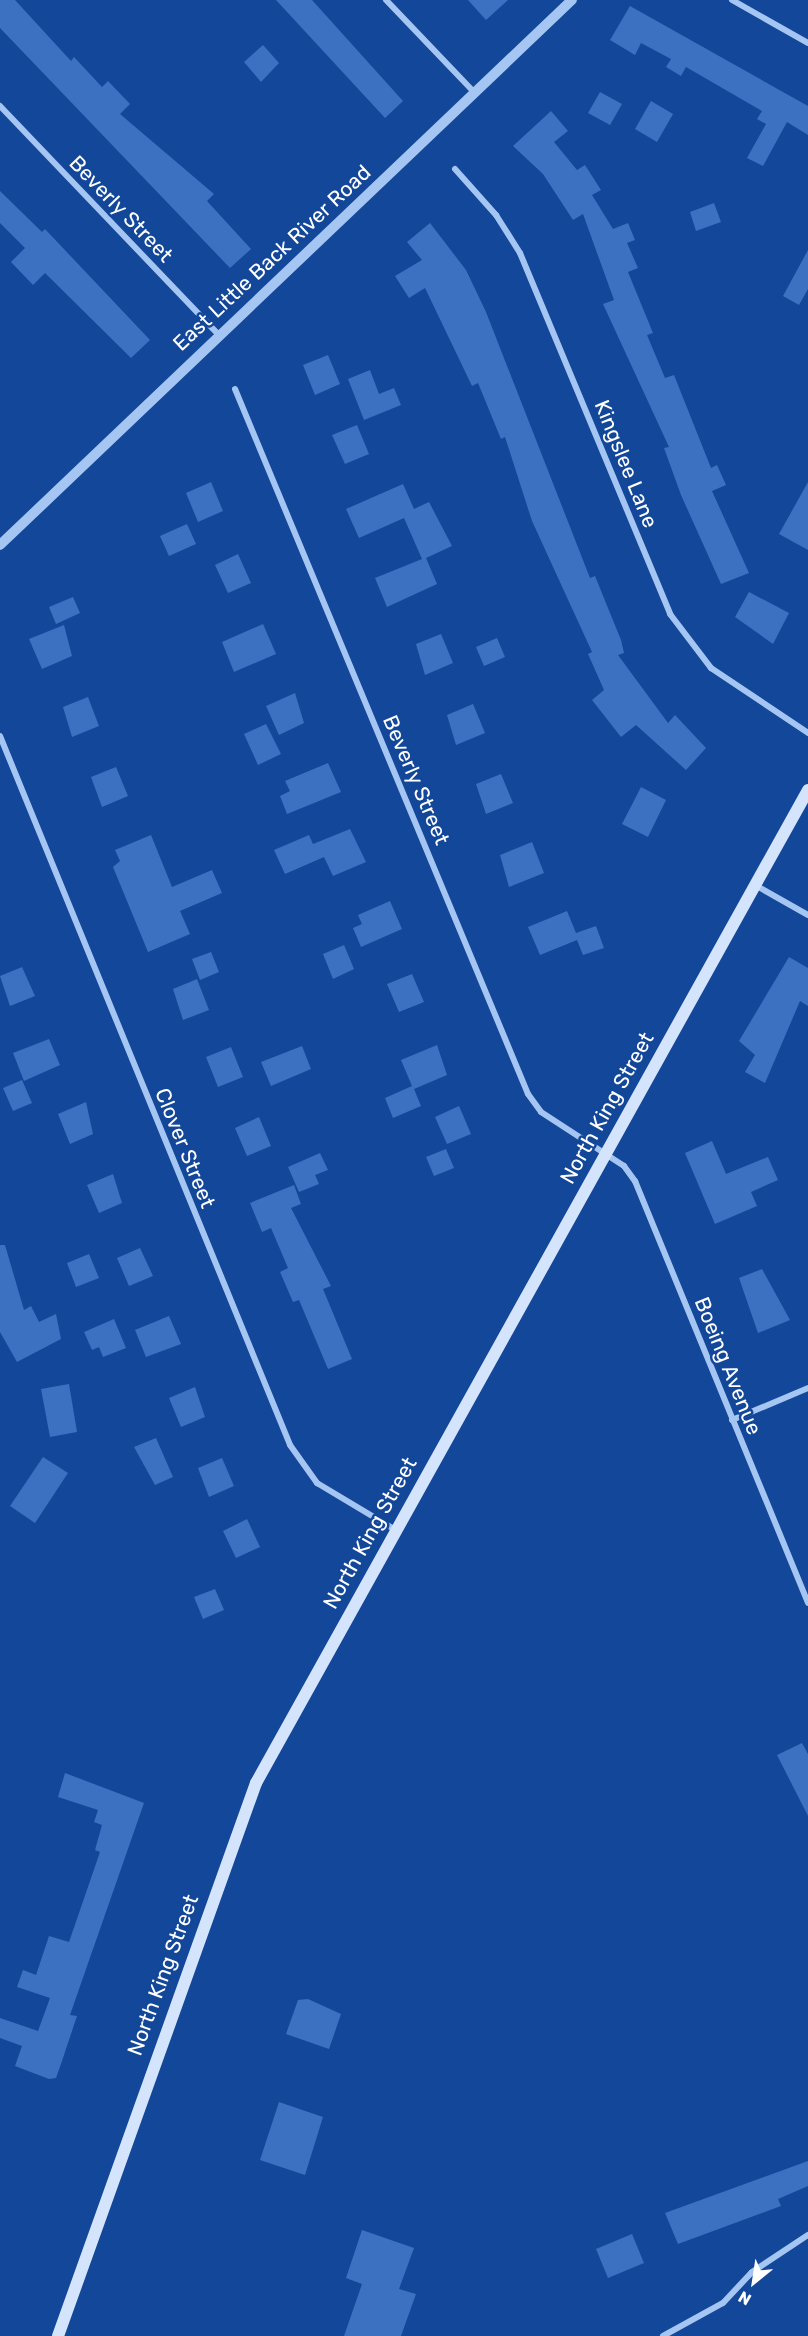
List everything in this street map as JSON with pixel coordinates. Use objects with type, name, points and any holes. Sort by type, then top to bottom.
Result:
[{"type":"main road","name":"North King Street","points":[[58,2336],[244,1810],[394,1529],[808,790]]},
{"type":"street","points":[[386,0],[475,93]]},
{"type":"street","name":"East Little Back River Road","points":[[0,545],[572,0]]},
{"type":"street","points":[[732,0],[808,43]]},
{"type":"street","name":"Beverly Street","points":[[0,106],[219,335]]},
{"type":"street","name":"Kingslee Lane","points":[[455,169],[496,215],[520,253],[670,614],[711,668],[808,733]]},
{"type":"street","name":"Beverly Street","points":[[235,389],[528,1094],[552,1121],[605,1153]]},
{"type":"street","name":"Clover Street","points":[[0,736],[294,1453],[317,1483],[394,1529]]},
{"type":"street","points":[[755,884],[808,915]]},
{"type":"street","name":"Boeing Avenue","points":[[605,1153],[635,1181],[808,1603]]},
{"type":"street","points":[[732,1420],[808,1388]]},
{"type":"street","points":[[663,2336],[723,2303],[752,2272],[808,2235]]},
{"type":"building","points":[[0,0],[15,0],[71,61],[74,57],[102,87],[108,81],[130,104],[120,114],[214,194],[207,201],[251,249],[230,268],[0,28]]},
{"type":"building","points":[[276,0],[312,0],[403,101],[385,118]]},
{"type":"building","points":[[468,0],[508,0],[486,20]]},
{"type":"building","points":[[630,6],[808,106],[808,135],[787,122],[763,166],[747,158],[766,124],[757,119],[762,111],[686,67],[681,76],[666,67],[671,59],[641,43],[635,55],[610,40]]},
{"type":"building","points":[[263,45],[279,63],[261,82],[244,62]]},
{"type":"building","points":[[600,92],[622,104],[610,125],[588,113]]},
{"type":"building","points":[[651,101],[673,114],[657,142],[635,129]]},
{"type":"building","points":[[551,111],[568,131],[554,142],[577,170],[585,165],[601,190],[592,195],[613,229],[628,223],[635,240],[627,243],[638,268],[628,272],[653,333],[647,335],[665,378],[674,375],[711,468],[717,465],[726,485],[712,491],[749,573],[721,584],[681,495],[664,448],[669,447],[603,304],[614,300],[583,214],[573,220],[543,174],[513,146]]},
{"type":"building","points":[[0,191],[42,232],[45,229],[150,340],[131,358],[45,273],[33,285],[11,262],[25,248],[0,223]]},
{"type":"building","points":[[714,203],[721,222],[696,231],[690,212]]},
{"type":"building","points":[[430,223],[466,270],[486,312],[590,578],[595,576],[621,640],[624,653],[618,655],[668,723],[675,715],[706,748],[686,770],[636,725],[621,737],[592,700],[604,690],[588,654],[592,652],[532,521],[505,437],[501,439],[478,383],[472,386],[425,288],[409,298],[395,276],[422,260],[407,242]]},
{"type":"building","points":[[808,250],[808,289],[799,305],[783,296]]},
{"type":"building","points":[[328,355],[340,384],[315,395],[303,365]]},
{"type":"building","points":[[370,370],[379,394],[394,388],[401,405],[364,420],[348,379]]},
{"type":"building","points":[[357,425],[369,454],[345,464],[332,435]]},
{"type":"building","points":[[211,482],[223,511],[198,522],[186,493]]},
{"type":"building","points":[[808,482],[808,550],[779,534]]},
{"type":"building","points":[[403,484],[414,509],[429,502],[452,546],[426,558],[437,584],[387,607],[375,578],[422,559],[404,518],[359,538],[346,509]]},
{"type":"building","points":[[187,524],[196,544],[169,556],[160,536]]},
{"type":"building","points":[[238,554],[251,583],[228,593],[215,565]]},
{"type":"building","points":[[749,592],[789,613],[773,644],[735,617]]},
{"type":"building","points":[[73,597],[80,613],[56,624],[49,607]]},
{"type":"building","points":[[263,624],[276,654],[234,672],[222,642]]},
{"type":"building","points":[[64,625],[72,656],[42,669],[29,639]]},
{"type":"building","points":[[441,634],[453,663],[425,675],[416,644]]},
{"type":"building","points":[[497,638],[505,657],[484,666],[476,647]]},
{"type":"building","points":[[295,693],[304,723],[279,735],[266,706]]},
{"type":"building","points":[[88,697],[99,726],[72,737],[63,707]]},
{"type":"building","points":[[473,704],[485,733],[456,745],[447,715]]},
{"type":"building","points":[[266,724],[281,754],[258,765],[244,734]]},
{"type":"building","points":[[328,763],[341,792],[287,814],[280,796],[290,791],[285,781]]},
{"type":"building","points":[[116,767],[128,796],[102,807],[91,777]]},
{"type":"building","points":[[501,774],[513,803],[486,814],[476,784]]},
{"type":"building","points":[[641,787],[666,800],[648,837],[622,824]]},
{"type":"building","points":[[350,829],[366,862],[333,876],[324,857],[285,874],[274,850],[309,835],[313,844]]},
{"type":"building","points":[[151,835],[172,887],[212,870],[222,893],[180,911],[190,934],[148,952],[113,867],[120,861],[115,850]]},
{"type":"building","points":[[532,842],[544,873],[509,887],[500,855]]},
{"type":"building","points":[[390,901],[402,929],[361,947],[353,928],[362,924],[358,915]]},
{"type":"building","points":[[567,911],[576,933],[596,926],[604,948],[583,955],[577,940],[540,955],[528,927]]},
{"type":"building","points":[[344,945],[354,969],[333,979],[323,954]]},
{"type":"building","points":[[211,952],[219,972],[200,980],[192,959]]},
{"type":"building","points":[[789,957],[808,968],[808,1006],[800,1001],[765,1083],[745,1072],[755,1055],[739,1041]]},
{"type":"building","points":[[22,967],[35,996],[10,1006],[0,976]]},
{"type":"building","points":[[412,974],[424,1002],[399,1012],[387,984]]},
{"type":"building","points":[[197,979],[209,1010],[183,1020],[173,989]]},
{"type":"building","points":[[49,1039],[60,1065],[24,1081],[13,1053]]},
{"type":"building","points":[[437,1045],[447,1075],[414,1089],[421,1106],[393,1118],[385,1098],[412,1086],[401,1060]]},
{"type":"building","points":[[302,1046],[311,1069],[271,1086],[261,1062]]},
{"type":"building","points":[[231,1047],[243,1077],[218,1087],[206,1057]]},
{"type":"building","points":[[22,1080],[32,1103],[13,1111],[3,1088]]},
{"type":"building","points":[[86,1102],[93,1134],[70,1144],[58,1114]]},
{"type":"building","points":[[459,1106],[471,1134],[447,1144],[435,1117]]},
{"type":"building","points":[[259,1117],[271,1146],[247,1156],[235,1128]]},
{"type":"building","points":[[712,1141],[726,1174],[768,1157],[778,1180],[751,1192],[757,1206],[715,1224],[685,1153]]},
{"type":"building","points":[[446,1149],[454,1168],[434,1176],[426,1157]]},
{"type":"building","points":[[320,1153],[328,1170],[315,1175],[319,1184],[299,1192],[288,1167]]},
{"type":"building","points":[[113,1174],[122,1203],[99,1213],[87,1185]]},
{"type":"building","points":[[294,1185],[301,1204],[291,1208],[331,1286],[323,1289],[352,1359],[328,1369],[299,1300],[293,1302],[280,1272],[288,1268],[271,1228],[262,1232],[250,1203]]},
{"type":"building","points":[[0,1245],[5,1245],[24,1310],[31,1306],[39,1322],[56,1314],[61,1339],[17,1362],[0,1332]]},
{"type":"building","points":[[140,1248],[153,1276],[129,1286],[117,1258]]},
{"type":"building","points":[[89,1254],[99,1278],[76,1287],[67,1263]]},
{"type":"building","points":[[762,1269],[790,1320],[758,1333],[739,1278]]},
{"type":"building","points":[[169,1316],[181,1344],[146,1357],[135,1330]]},
{"type":"building","points":[[114,1319],[126,1348],[103,1357],[99,1347],[92,1350],[84,1332]]},
{"type":"building","points":[[69,1384],[77,1432],[50,1437],[41,1389]]},
{"type":"building","points":[[195,1387],[205,1417],[181,1427],[169,1398]]},
{"type":"building","points":[[156,1438],[173,1477],[155,1485],[134,1447]]},
{"type":"building","points":[[43,1457],[68,1473],[35,1523],[10,1506]]},
{"type":"building","points":[[222,1458],[234,1486],[209,1497],[198,1468]]},
{"type":"building","points":[[247,1519],[260,1547],[236,1558],[223,1531]]},
{"type":"building","points":[[215,1589],[224,1610],[203,1619],[194,1597]]},
{"type":"building","points":[[802,1743],[808,1754],[808,1816],[777,1755]]},
{"type":"building","points":[[65,1773],[144,1803],[70,2015],[77,2016],[62,2061],[56,2078],[49,2079],[15,2066],[22,2046],[0,2038],[0,2018],[38,2031],[50,1998],[17,1987],[23,1970],[36,1975],[49,1936],[69,1942],[100,1852],[95,1850],[102,1825],[94,1822],[98,1810],[58,1797]]},
{"type":"building","points":[[308,1999],[341,2014],[329,2049],[286,2034],[298,2000]]},
{"type":"building","points":[[279,2102],[323,2117],[305,2175],[260,2160]]},
{"type":"building","points":[[808,2161],[808,2186],[778,2199],[781,2206],[678,2244],[665,2213]]},
{"type":"building","points":[[362,2230],[414,2248],[399,2289],[416,2294],[401,2336],[344,2336],[362,2284],[346,2278]]},
{"type":"building","points":[[632,2234],[644,2263],[608,2278],[596,2249]]}]
